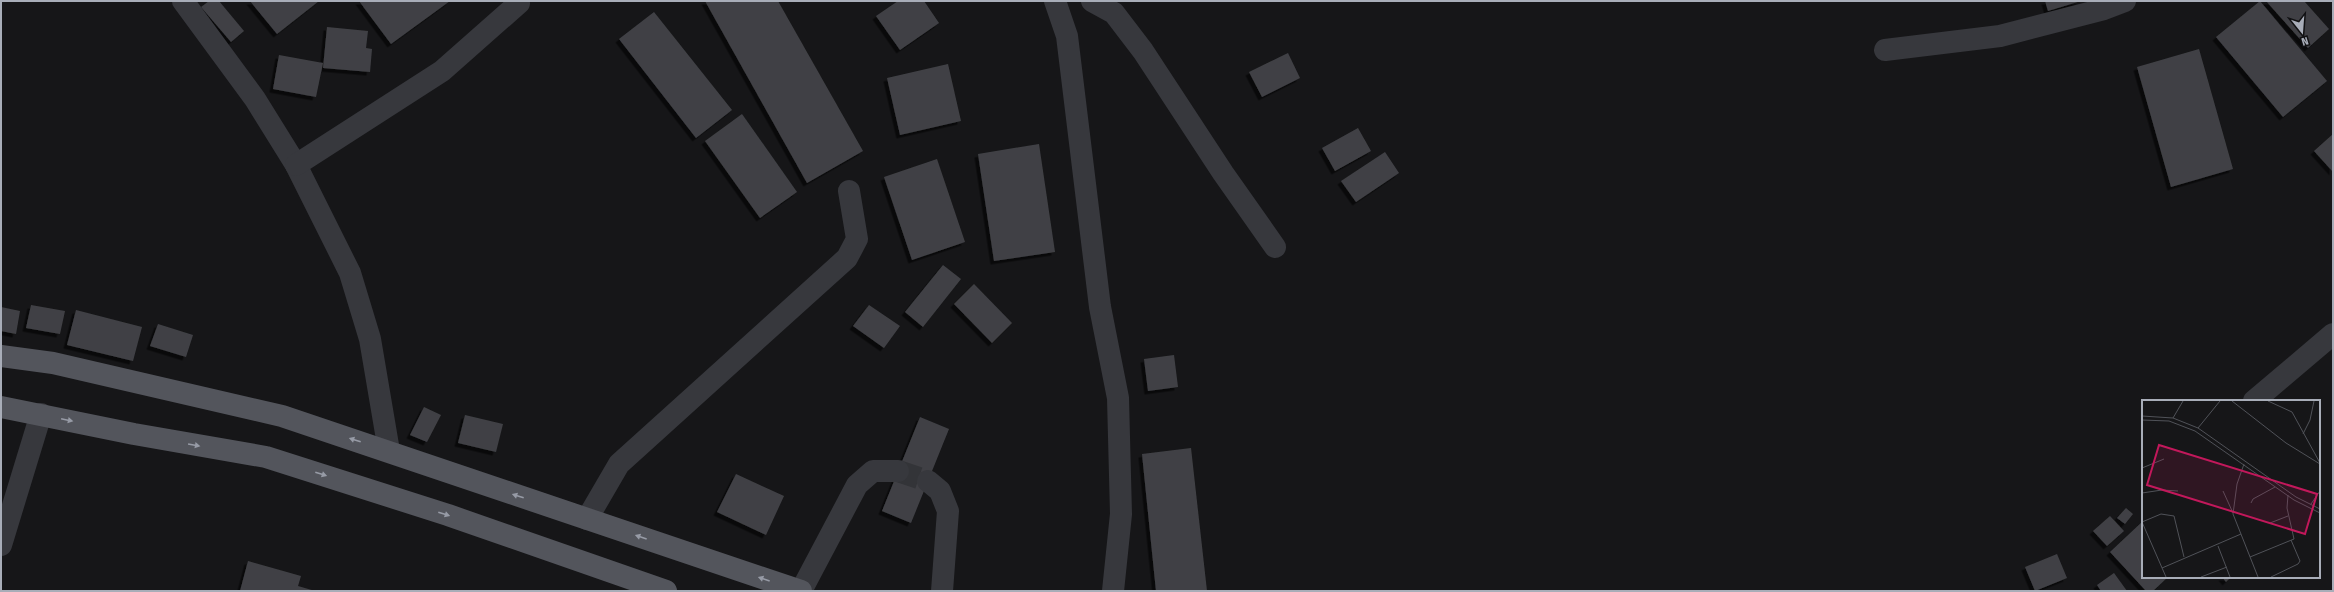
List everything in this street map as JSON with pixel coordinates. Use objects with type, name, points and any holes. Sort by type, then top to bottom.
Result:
[{"type":"main road","points":[[1,356],[53,363],[282,416],[390,451],[483,485],[801,591]]},
{"type":"main road","points":[[1,407],[134,434],[266,457],[448,516],[666,591]]},
{"type":"street","points":[[183,1],[255,99],[296,165],[350,273],[370,339],[390,451]]},
{"type":"street","points":[[1055,1],[1067,36],[1100,307],[1118,398],[1121,514],[1113,591]]},
{"type":"street","points":[[1092,1],[1114,13],[1143,51],[1223,173],[1275,247]]},
{"type":"street","points":[[1885,50],[2000,36],[2104,9],[2125,1]]},
{"type":"street","points":[[296,165],[442,71],[519,3]]},
{"type":"street","points":[[587,519],[619,464],[847,258],[857,239],[849,191]]},
{"type":"street","points":[[2255,400],[2333,334]]},
{"type":"street","points":[[1,544],[41,414]]},
{"type":"street","points":[[801,591],[857,485],[873,471],[898,471]]},
{"type":"street","points":[[928,481],[940,491],[948,511],[942,591]]},
{"type":"building","points":[[209,1],[219,1],[244,31],[231,42],[201,7]]},
{"type":"building","points":[[250,1],[319,1],[277,34]]},
{"type":"building","points":[[359,1],[450,1],[391,44]]},
{"type":"building","points":[[705,1],[778,1],[863,151],[807,183]]},
{"type":"building","points":[[898,1],[924,1],[939,23],[900,50],[876,16]]},
{"type":"building","points":[[2045,1],[2081,1],[2048,11]]},
{"type":"building","points":[[2260,1],[2327,81],[2283,117],[2216,37]]},
{"type":"building","points":[[2266,1],[2304,1],[2329,29],[2308,48]]},
{"type":"building","points":[[654,12],[732,110],[696,138],[619,39]]},
{"type":"building","points":[[327,27],[368,31],[366,48],[372,49],[370,72],[323,68]]},
{"type":"building","points":[[2199,49],[2233,169],[2171,187],[2137,67]]},
{"type":"building","points":[[1288,53],[1300,78],[1262,97],[1249,72]]},
{"type":"building","points":[[279,55],[323,63],[316,97],[273,89]]},
{"type":"building","points":[[948,64],[961,121],[900,135],[887,78]]},
{"type":"building","points":[[742,114],[797,192],[760,218],[705,141]]},
{"type":"building","points":[[1358,128],[1371,151],[1335,171],[1322,148]]},
{"type":"building","points":[[2333,134],[2333,172],[2314,151]]},
{"type":"building","points":[[1039,144],[1055,252],[994,261],[978,154]]},
{"type":"building","points":[[1385,152],[1399,173],[1356,202],[1341,181]]},
{"type":"building","points":[[937,159],[965,242],[912,260],[884,177]]},
{"type":"building","points":[[943,265],[961,279],[923,327],[905,312]]},
{"type":"building","points":[[974,284],[1012,323],[992,343],[954,304]]},
{"type":"building","points":[[31,305],[65,311],[60,334],[26,328]]},
{"type":"building","points":[[869,305],[900,326],[884,348],[853,326]]},
{"type":"building","points":[[1,307],[20,311],[16,334],[1,331]]},
{"type":"building","points":[[76,310],[142,327],[133,361],[67,345]]},
{"type":"building","points":[[158,324],[193,335],[186,357],[150,346]]},
{"type":"building","points":[[1174,355],[1178,387],[1148,391],[1144,359]]},
{"type":"building","points":[[424,407],[441,415],[427,442],[410,435]]},
{"type":"building","points":[[465,415],[503,424],[496,452],[458,443]]},
{"type":"building","points":[[920,417],[949,429],[911,523],[882,511]]},
{"type":"building","points":[[1191,448],[1207,591],[1156,591],[1142,454]]},
{"type":"building","points":[[736,474],[784,496],[766,535],[717,512]]},
{"type":"building","points":[[2126,508],[2133,514],[2125,524],[2117,518]]},
{"type":"building","points":[[2110,516],[2124,531],[2107,546],[2093,531]]},
{"type":"building","points":[[2142,522],[2142,578],[2167,578],[2153,591],[2146,591],[2110,552]]},
{"type":"building","points":[[2057,554],[2067,578],[2035,591],[2025,567]]},
{"type":"building","points":[[248,561],[301,576],[298,586],[315,591],[240,591]]},
{"type":"building","points":[[2114,573],[2127,591],[2101,591],[2097,585]]},
{"type":"building","points":[[2223,578],[2230,578],[2226,582]]},
{"type":"tunnel","points":[[898,471],[928,481]]}]
